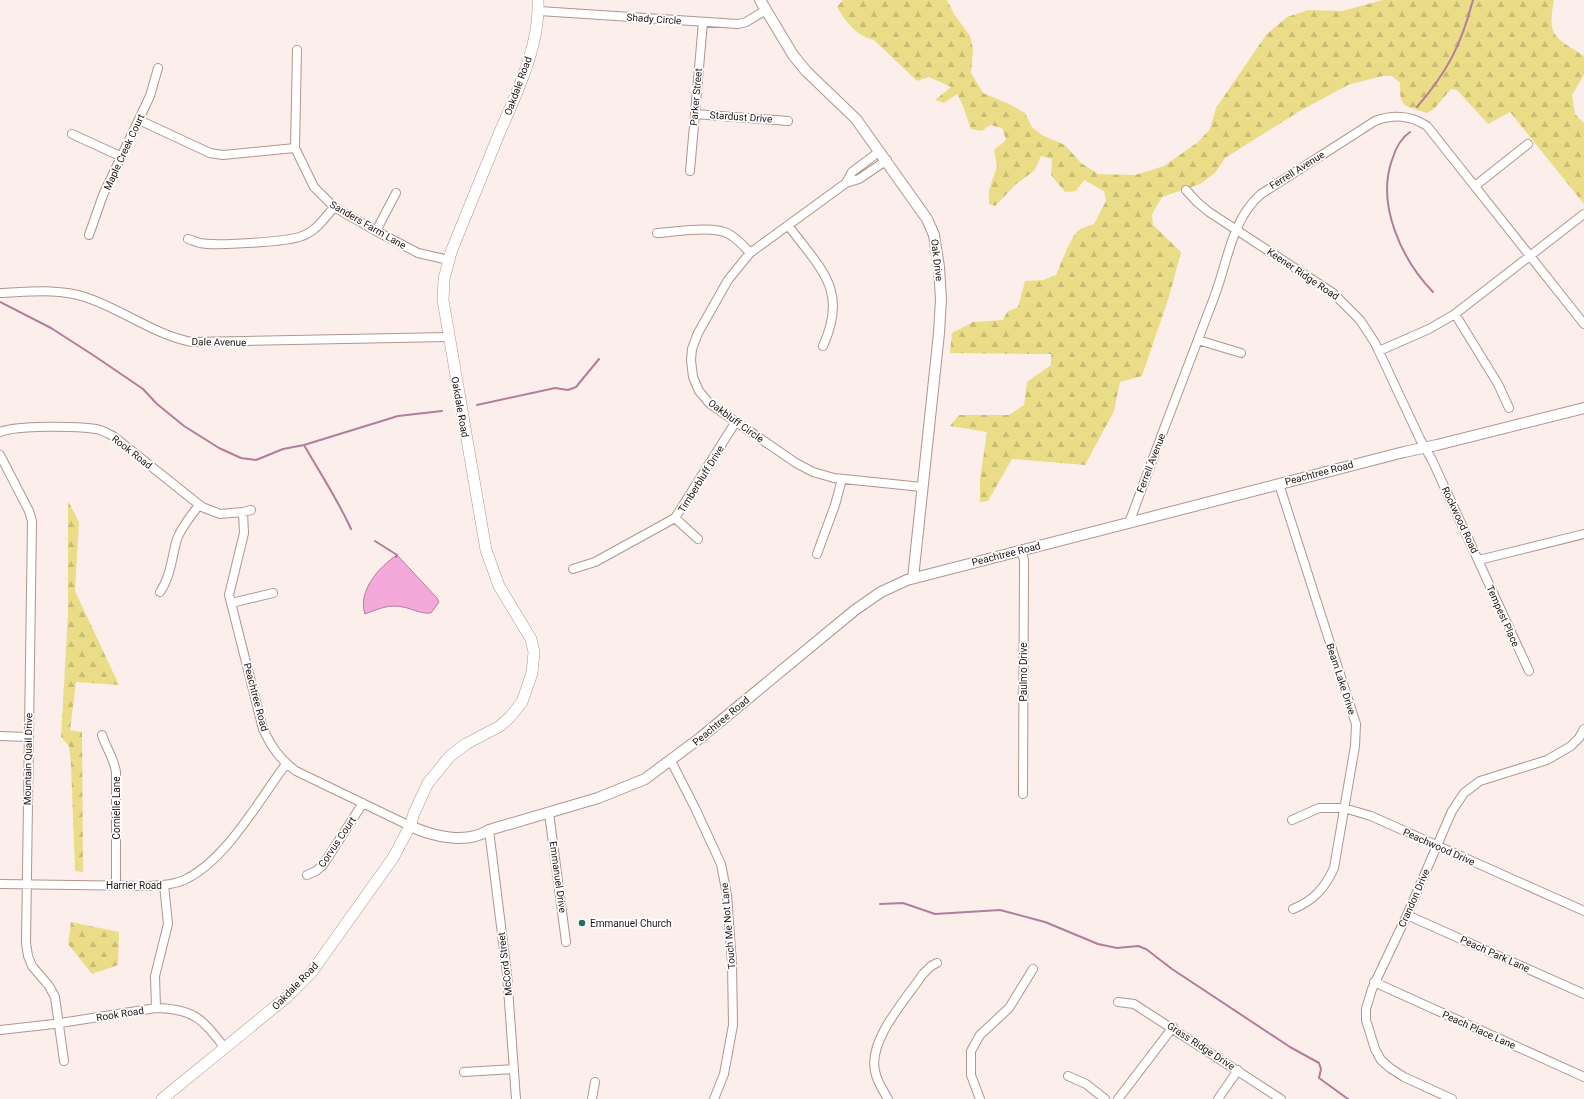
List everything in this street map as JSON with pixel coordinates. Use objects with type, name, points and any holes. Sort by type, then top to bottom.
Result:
[{"type":"main road","name":"Oakdale Road","points":[[162,1099],[287,997],[311,972],[393,858],[410,826],[422,813],[434,785],[436,775],[447,759],[466,744],[500,726],[510,717],[522,702],[534,664],[534,652],[531,639],[499,586],[486,550],[448,337],[443,300],[444,279],[449,260],[523,77],[533,42],[538,5]]},
{"type":"street","name":"Oak Drive","points":[[760,0],[800,63],[845,106],[887,160],[932,228],[939,267],[941,298],[939,338],[913,578]]},
{"type":"street","name":"Shady Circle","points":[[538,5],[703,22],[744,23],[766,10]]},
{"type":"street","name":"Parker Street","points":[[690,172],[703,22]]},
{"type":"street","name":"Sanders Farm Lane","points":[[297,50],[295,148],[314,187],[334,207],[376,231],[418,252],[449,260]]},
{"type":"street","name":"Maple Creek Court","points":[[89,235],[103,195],[150,96],[158,68]]},
{"type":"street","name":"Stardust Drive","points":[[695,114],[788,121]]},
{"type":"street","name":"Ferrell Avenue","points":[[1129,522],[1218,287],[1236,230],[1248,207],[1261,194],[1375,121],[1385,117],[1409,117],[1427,126],[1584,324]]},
{"type":"street","points":[[139,120],[210,153],[223,155],[295,148]]},
{"type":"street","points":[[72,134],[122,156]]},
{"type":"street","points":[[1475,186],[1528,144]]},
{"type":"street","name":"Oakbluff Circle","points":[[846,183],[852,172],[880,151]]},
{"type":"street","name":"Oakbluff Circle","points":[[887,160],[859,179],[846,183],[750,253],[728,280],[694,341],[691,360],[692,373],[699,391],[710,404],[735,423],[804,468],[822,475],[842,479],[922,487]]},
{"type":"street","name":"Keener Ridge Road","points":[[1186,190],[1209,212],[1333,293],[1360,320],[1379,351],[1424,448]]},
{"type":"street","points":[[376,231],[396,193]]},
{"type":"street","points":[[188,239],[201,243],[244,243],[280,240],[302,236],[317,228],[334,207]]},
{"type":"street","points":[[1379,351],[1429,329],[1455,314],[1584,214]]},
{"type":"street","points":[[788,225],[824,273],[833,293],[834,315],[823,346]]},
{"type":"street","points":[[657,233],[712,230],[723,232],[734,238],[750,253]]},
{"type":"street","name":"Dale Avenue","points":[[0,293],[47,291],[71,293],[101,304],[165,334],[192,342],[448,337]]},
{"type":"street","points":[[1455,314],[1498,384],[1509,408]]},
{"type":"street","points":[[1198,340],[1241,353]]},
{"type":"street","name":"Peachtree Road","points":[[243,512],[244,533],[229,595],[263,729],[277,754],[286,764],[363,804],[425,833],[446,837],[482,835],[489,830],[549,813],[626,788],[645,779],[671,761],[855,610],[881,592],[913,578],[1129,522],[1584,408]]},
{"type":"street","name":"Timberbluff Drive","points":[[573,569],[595,562],[675,518],[735,423]]},
{"type":"street","name":"Rook Road","points":[[0,432],[8,428],[38,427],[96,429],[105,432],[119,441],[199,505],[220,514],[252,510]]},
{"type":"street","name":"Rockwood Road","points":[[1424,448],[1432,460],[1478,560],[1584,534]]},
{"type":"street","name":"Mountain Quail Drive","points":[[0,455],[29,511],[32,521],[26,943],[28,956],[32,966],[49,986],[55,997],[64,1061]]},
{"type":"street","points":[[817,554],[835,505],[842,479]]},
{"type":"street","name":"Beam Lake Drive","points":[[1279,484],[1356,724],[1355,746],[1334,868],[1328,881],[1306,904],[1293,909]]},
{"type":"street","points":[[160,592],[167,579],[178,538],[184,525],[199,505]]},
{"type":"street","points":[[675,518],[698,539]]},
{"type":"street","name":"Paulmo Drive","points":[[1022,550],[1024,560],[1023,794]]},
{"type":"street","name":"Tempest Place","points":[[1478,560],[1529,671]]},
{"type":"street","points":[[232,603],[273,592]]},
{"type":"street","name":"Crandon Drive","points":[[1452,1099],[1439,1096],[1390,1068],[1378,1054],[1370,1035],[1366,1020],[1366,1009],[1374,982],[1407,915],[1452,811],[1471,786],[1480,781],[1547,760],[1570,746],[1579,738],[1584,729]]},
{"type":"street","name":"Cornielle Lane","points":[[102,735],[105,744],[115,762],[116,772],[116,885]]},
{"type":"street","points":[[0,736],[28,737]]},
{"type":"street","name":"Touch Me Not Lane","points":[[671,761],[712,843],[721,864],[725,884],[732,963],[733,1025],[724,1074],[714,1099]]},
{"type":"street","name":"Harrier Road","points":[[0,884],[164,885],[188,878],[213,860],[223,850],[286,764]]},
{"type":"street","name":"Corvus Court","points":[[307,875],[316,871],[323,865],[363,804]]},
{"type":"street","name":"Peachwood Drive","points":[[1292,820],[1319,808],[1344,808],[1371,816],[1584,911]]},
{"type":"street","name":"Emmanuel Drive","points":[[549,813],[566,942]]},
{"type":"street","name":"McCord Street","points":[[489,830],[507,974],[516,1099]]},
{"type":"street","points":[[156,1008],[155,976],[168,924],[164,885]]},
{"type":"street","name":"Peach Park Lane","points":[[1407,915],[1584,994]]},
{"type":"street","points":[[888,1099],[879,1083],[875,1071],[874,1062],[879,1040],[923,974],[938,963]]},
{"type":"street","points":[[980,1099],[970,1075],[971,1051],[980,1035],[1009,1008],[1033,969]]},
{"type":"street","name":"Peach Place Lane","points":[[1374,982],[1584,1077]]},
{"type":"street","name":"Grass Ridge Drive","points":[[1118,1002],[1134,1004],[1173,1027],[1281,1099]]},
{"type":"street","name":"Rook Road","points":[[0,1030],[59,1023],[156,1008],[182,1010],[196,1016],[226,1048]]},
{"type":"street","points":[[1118,1099],[1173,1027]]},
{"type":"street","points":[[464,1072],[514,1069]]},
{"type":"street","points":[[1218,1099],[1238,1070]]},
{"type":"street","points":[[1068,1076],[1086,1084],[1105,1099]]},
{"type":"street","points":[[592,1099],[595,1082]]},
{"type":"green space","points":[[843,0],[947,0],[954,14],[970,36],[973,49],[971,73],[983,93],[1007,103],[1025,113],[1032,127],[1042,135],[1065,145],[1081,163],[1098,174],[1135,175],[1164,166],[1198,142],[1210,129],[1216,108],[1266,35],[1287,17],[1308,10],[1342,11],[1383,0],[1554,0],[1552,22],[1555,35],[1559,40],[1584,56],[1584,75],[1572,95],[1575,114],[1584,123],[1584,204],[1510,112],[1488,124],[1457,90],[1451,89],[1434,109],[1427,113],[1413,109],[1402,102],[1400,83],[1392,76],[1382,76],[1348,85],[1298,112],[1225,158],[1215,173],[1200,184],[1162,197],[1152,214],[1153,225],[1181,252],[1169,297],[1142,376],[1120,382],[1114,411],[1085,465],[1012,459],[988,501],[980,502],[980,479],[987,432],[950,426],[959,415],[1009,415],[1024,405],[1027,382],[1051,365],[1051,354],[950,353],[952,333],[973,322],[1003,320],[1007,312],[1018,307],[1025,281],[1043,280],[1056,275],[1076,233],[1082,228],[1094,224],[1106,201],[1104,191],[1084,180],[1076,191],[1065,192],[1051,175],[1052,159],[1041,156],[1034,171],[1016,184],[995,206],[989,204],[989,190],[997,166],[994,150],[1006,140],[1002,128],[990,125],[982,131],[971,129],[957,94],[944,103],[935,100],[951,87],[929,77],[917,81],[874,40],[862,36],[852,28],[837,7]]},
{"type":"green space","points":[[68,501],[79,522],[75,591],[119,685],[76,682],[70,730],[82,732],[83,872],[75,871],[71,764],[69,746],[61,737],[68,614]]},
{"type":"green space","points":[[71,922],[119,932],[118,965],[92,974],[68,944]]},
{"type":"shaded area","points":[[397,555],[437,598],[439,602],[431,613],[424,613],[403,607],[393,606],[374,610],[365,614],[363,605],[367,588],[377,572]]},
{"type":"waterway","points":[[1417,107],[1428,94],[1452,57],[1464,31],[1473,0]]},
{"type":"waterway","points":[[1410,132],[1399,144],[1392,160],[1388,177],[1387,195],[1395,231],[1402,248],[1411,264],[1433,292]]},
{"type":"waterway","points":[[0,302],[51,328],[96,357],[143,389],[157,404],[184,426],[219,448],[241,458],[256,460],[283,449],[304,445],[335,497],[351,529]]},
{"type":"waterway","points":[[477,405],[555,388],[568,390],[576,387],[599,359]]},
{"type":"waterway","points":[[304,445],[398,416],[442,411]]},
{"type":"waterway","points":[[375,541],[397,555],[396,557]]},
{"type":"waterway","points":[[880,904],[903,903],[935,914],[1000,910],[1045,922],[1098,944],[1117,948],[1138,946],[1146,949],[1172,969],[1290,1047],[1319,1063],[1321,1069],[1319,1078],[1348,1099]]},
{"type":"place","name":"Emmanuel Church","points":[[582,923]]}]
